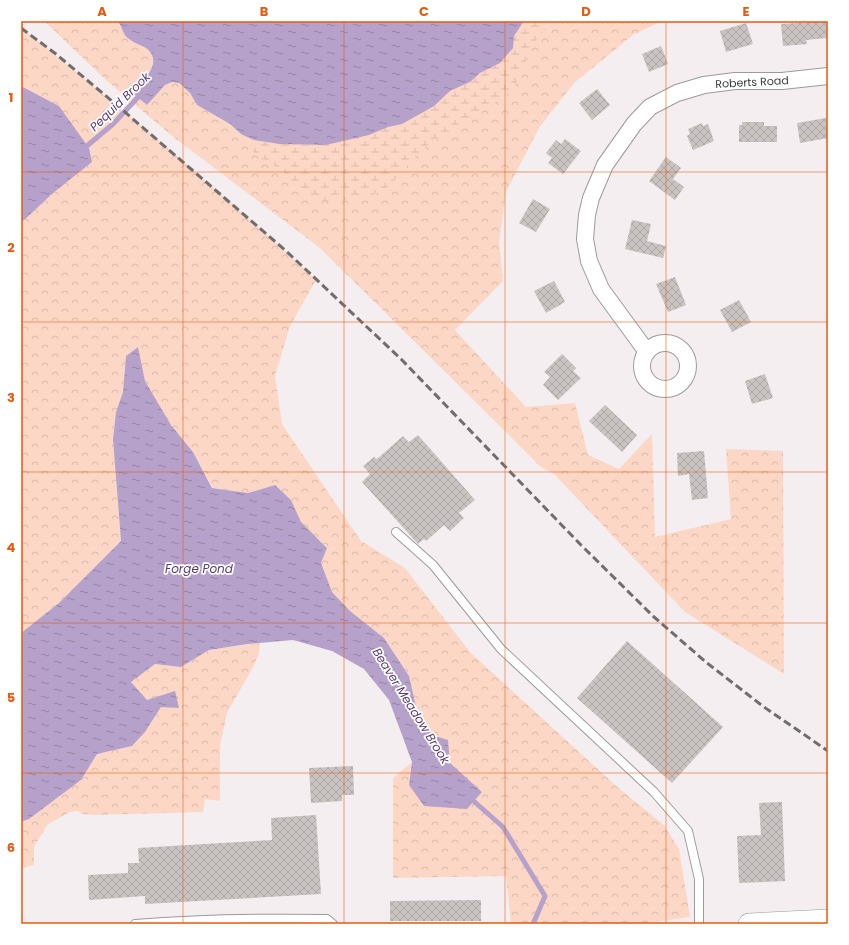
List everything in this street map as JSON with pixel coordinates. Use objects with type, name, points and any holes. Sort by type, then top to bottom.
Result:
[{"type":"street","name":"Roberts Road","points":[[647,352],[601,289],[589,262],[585,239],[587,215],[591,198],[605,165],[634,124],[650,107],[677,93],[704,85],[735,81],[782,81],[828,76]]},
{"type":"street","points":[[749,924],[828,920]]},
{"type":"lane","points":[[396,532],[432,565],[501,649],[654,792],[688,831],[699,879],[700,924]]},
{"type":"lane","points":[[135,924],[195,920],[266,918],[327,919],[333,924]]},
{"type":"green space","points":[[44,21],[117,21],[127,37],[133,42],[146,48],[151,54],[153,60],[150,72],[130,91],[147,105],[165,85],[172,82],[179,83],[190,93],[197,105],[230,124],[241,134],[254,140],[279,144],[325,145],[369,135],[388,127],[500,63],[524,21],[662,21],[633,35],[574,83],[539,128],[506,192],[499,242],[503,281],[455,330],[526,407],[575,403],[588,455],[619,469],[652,434],[655,537],[731,519],[726,449],[783,451],[784,674],[685,612],[554,474],[541,467],[320,248],[172,136],[107,81]]},
{"type":"green space","points":[[524,21],[559,21],[548,27],[538,37],[517,82],[508,93],[445,135],[440,138],[433,139],[385,189],[369,195],[347,200],[315,200],[300,191],[283,171],[263,160],[251,148],[247,137],[254,140],[279,144],[325,145],[369,135],[388,127],[402,124],[434,106],[450,91],[470,82],[480,73],[500,63],[513,48],[514,36]]},
{"type":"green space","points":[[21,28],[180,159],[249,218],[316,280],[290,326],[275,376],[282,424],[361,541],[405,568],[470,652],[615,785],[664,825],[679,849],[690,917],[641,924],[511,924],[506,876],[393,878],[393,778],[412,762],[409,785],[482,792],[450,763],[448,740],[435,736],[426,729],[416,706],[409,676],[384,638],[350,611],[332,592],[321,563],[327,547],[300,522],[291,500],[275,485],[248,493],[213,488],[193,452],[171,425],[145,381],[138,347],[126,356],[123,392],[116,412],[113,440],[121,541],[59,603],[21,633],[21,223],[53,193],[59,106],[21,86]]},
{"type":"green space","points":[[260,643],[259,654],[251,671],[227,713],[220,746],[220,801],[205,799],[203,812],[95,815],[82,814],[78,811],[70,812],[47,825],[34,847],[34,865],[21,868],[21,822],[29,819],[81,780],[97,754],[132,746],[145,732],[161,707],[146,700],[131,682],[155,664],[181,667],[209,650]]},
{"type":"water","points":[[117,21],[524,21],[514,36],[513,48],[500,63],[480,73],[470,82],[450,91],[434,106],[402,124],[388,127],[369,135],[326,145],[279,144],[254,140],[241,134],[230,124],[197,105],[190,93],[179,83],[172,82],[165,85],[147,105],[130,91],[150,72],[153,60],[151,54],[146,48],[133,42],[127,37]]},
{"type":"water","points":[[21,86],[59,106],[89,148],[92,162],[53,193],[21,223]]},
{"type":"water","name":"Forge Pond","points":[[138,347],[145,381],[171,425],[193,452],[212,488],[248,493],[275,485],[291,500],[301,522],[327,548],[321,563],[332,592],[350,611],[384,638],[409,676],[416,706],[426,729],[435,736],[448,740],[450,763],[482,792],[467,809],[424,806],[409,785],[412,762],[389,700],[364,669],[332,651],[293,640],[248,644],[209,650],[181,667],[155,664],[131,682],[147,700],[175,691],[179,708],[161,707],[145,732],[132,746],[97,754],[81,780],[29,819],[21,822],[21,633],[59,603],[121,541],[113,440],[116,412],[123,392],[126,356]]},
{"type":"building","points":[[826,21],[827,38],[806,40],[807,44],[783,46],[781,24]]},
{"type":"building","points":[[746,23],[753,44],[726,52],[720,31]]},
{"type":"building","points":[[661,46],[668,64],[649,72],[642,54]]},
{"type":"building","points":[[597,89],[610,105],[592,120],[579,103]]},
{"type":"building","points":[[826,118],[828,138],[800,143],[797,123]]},
{"type":"building","points":[[742,122],[764,122],[764,126],[777,126],[777,142],[739,142],[739,125],[742,125]]},
{"type":"building","points":[[702,123],[703,126],[708,124],[714,141],[693,150],[687,136],[690,134],[688,129]]},
{"type":"building","points":[[565,139],[581,151],[563,174],[548,163],[552,158],[546,153],[556,140],[561,144]]},
{"type":"building","points":[[666,157],[681,168],[673,179],[684,187],[675,200],[649,181]]},
{"type":"building","points":[[533,199],[550,209],[536,232],[519,223]]},
{"type":"building","points":[[632,220],[651,224],[647,241],[666,246],[663,258],[625,249]]},
{"type":"building","points":[[675,277],[686,305],[668,312],[656,284]]},
{"type":"building","points":[[554,281],[565,302],[546,313],[534,291]]},
{"type":"building","points":[[739,300],[751,322],[732,332],[720,310]]},
{"type":"building","points":[[562,354],[576,368],[573,371],[581,378],[558,400],[543,385],[550,377],[544,372]]},
{"type":"building","points":[[765,374],[773,398],[752,404],[745,381]]},
{"type":"building","points":[[605,405],[637,435],[622,452],[589,421]]},
{"type":"building","points":[[418,435],[475,500],[459,513],[464,518],[450,531],[444,525],[426,541],[424,539],[418,544],[362,482],[370,474],[363,466],[374,457],[377,459],[403,436],[409,442]]},
{"type":"building","points":[[704,451],[708,498],[692,500],[689,474],[678,476],[677,453]]},
{"type":"building","points":[[627,641],[723,727],[672,783],[577,698]]},
{"type":"building","points":[[353,766],[354,795],[342,795],[342,801],[311,803],[309,768]]},
{"type":"building","points":[[782,802],[785,881],[739,883],[737,836],[761,835],[759,803]]},
{"type":"building","points":[[316,815],[321,894],[145,904],[145,896],[89,900],[88,875],[128,873],[128,863],[139,863],[138,848],[272,840],[271,818]]},
{"type":"building","points":[[481,900],[481,921],[390,921],[390,901]]},
{"type":"waterway","name":"Pequid Brook","points":[[82,150],[113,124],[141,94]]},
{"type":"waterway","name":"Beaver Meadow Brook","points":[[469,797],[503,827],[545,896],[533,924]]},
{"type":"railway","points":[[21,28],[56,54],[285,250],[401,359],[581,545],[654,617],[707,663],[764,707],[828,751]]}]
